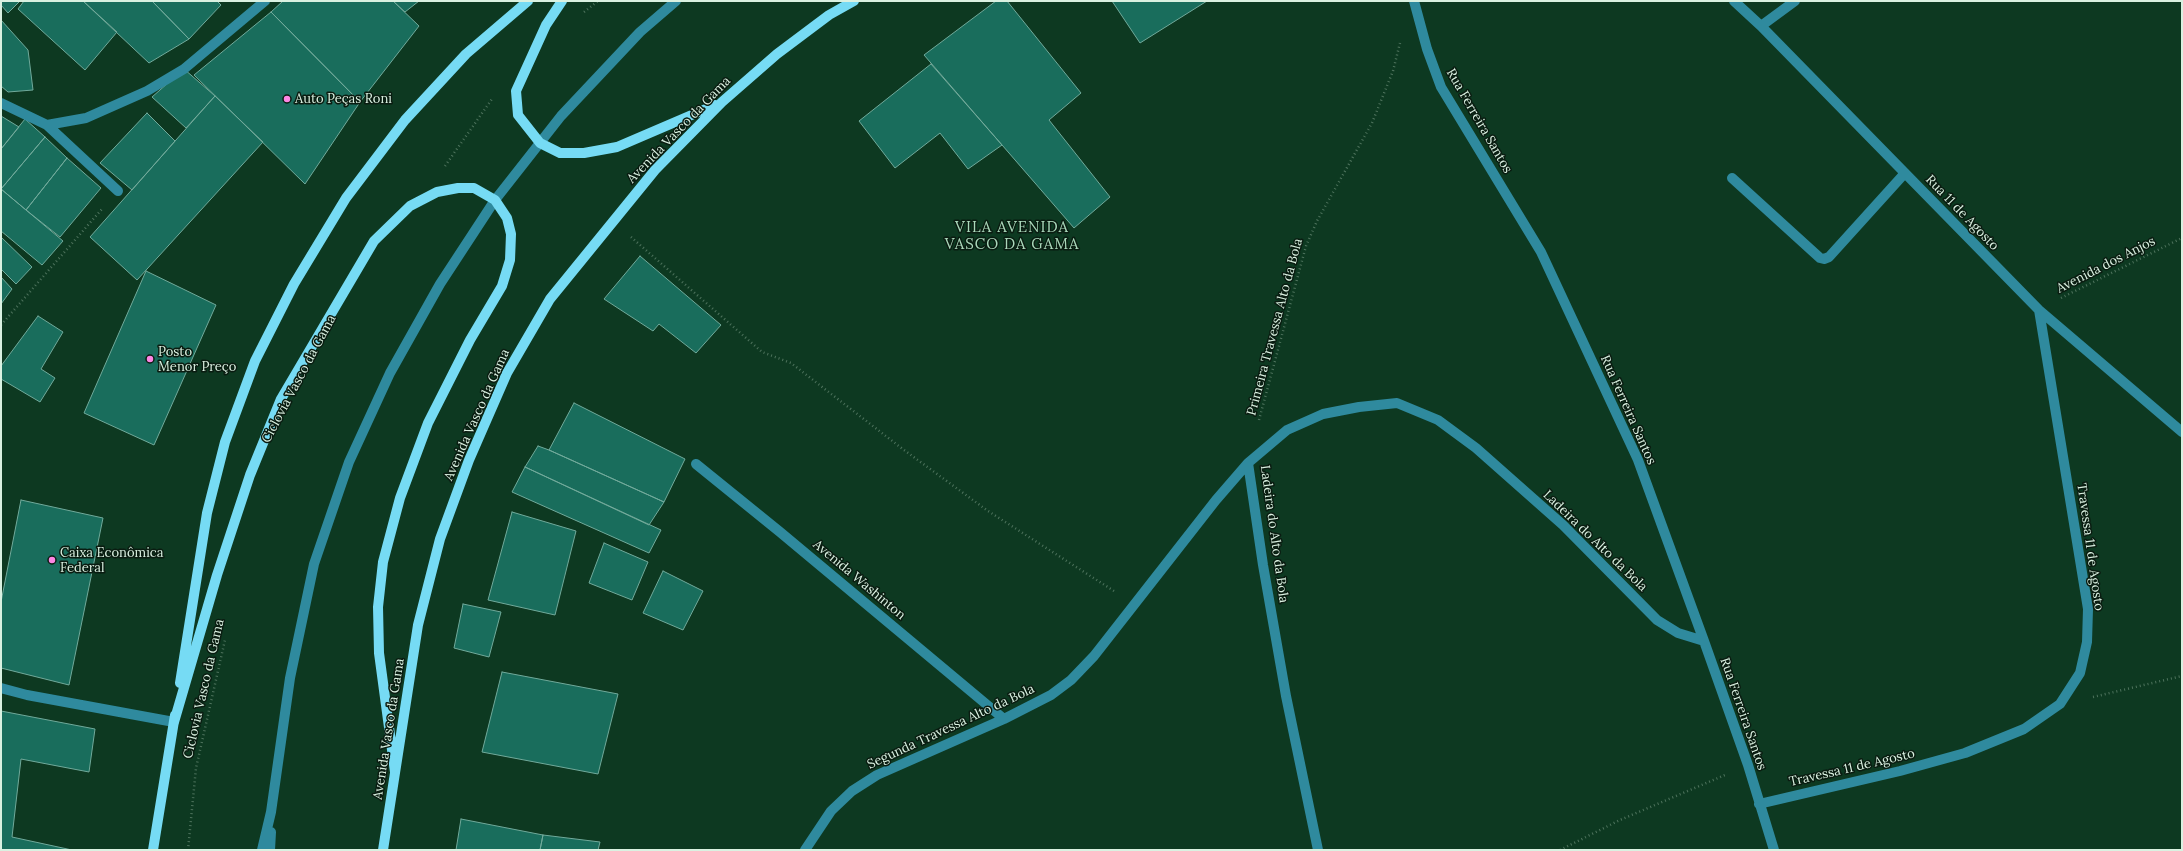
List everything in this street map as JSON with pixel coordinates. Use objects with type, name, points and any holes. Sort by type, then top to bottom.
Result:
[{"type":"main road","points":[[154,850],[207,512],[225,442],[255,361],[294,284],[346,198],[405,120],[466,54],[528,1]]},
{"type":"main road","points":[[562,1],[546,25],[516,91],[518,116],[540,143],[560,153],[584,154],[617,147],[722,102]]},
{"type":"main road","name":"Avenida Vasco da Gama","points":[[383,850],[418,625],[440,539],[468,460],[507,373],[550,299],[655,170],[722,102],[777,54],[829,15],[854,1]]},
{"type":"main road","points":[[174,722],[221,561],[250,475],[278,406],[315,338],[374,241],[410,206],[437,192],[458,188],[474,188],[495,200],[507,218],[511,234],[510,260],[502,286],[470,340],[428,424],[400,498],[384,562],[378,607],[378,653],[395,772]]},
{"type":"street","points":[[47,125],[86,118],[147,91],[184,69],[265,1]]},
{"type":"street","points":[[262,850],[271,812],[290,678],[314,564],[350,462],[390,373],[428,304],[495,200],[561,116],[640,32],[676,1]]},
{"type":"street","name":"Rua Ferreira Santos","points":[[1414,1],[1427,49],[1441,87],[1541,252],[1638,460],[1748,765],[1774,850]]},
{"type":"street","name":"Rua 11 de Agosto","points":[[1734,1],[2039,310],[2182,432]]},
{"type":"street","points":[[1760,26],[1795,1]]},
{"type":"street","points":[[1,103],[47,125],[118,191]]},
{"type":"street","points":[[1732,178],[1820,258],[1824,259],[1830,256],[1905,173]]},
{"type":"street","name":"Travessa 11 de Agosto","points":[[1759,804],[1893,773],[1965,753],[2024,729],[2060,704],[2080,673],[2087,642],[2088,609],[2039,310]]},
{"type":"street","name":"Ladeira do Alto da Bola","points":[[1318,850],[1286,696],[1263,565],[1248,464],[1287,430],[1323,414],[1359,407],[1397,403],[1438,420],[1476,448],[1563,525],[1658,620],[1678,633],[1704,641]]},
{"type":"street","name":"Avenida Washinton","points":[[696,464],[1004,719]]},
{"type":"street","name":"Segunda Travessa Alto da Bola","points":[[806,850],[831,811],[852,791],[877,775],[1004,719],[1051,695],[1070,680],[1094,656],[1216,500],[1248,464]]},
{"type":"street","points":[[1,688],[27,695],[174,722]]},
{"type":"street","points":[[270,850],[271,812]]},
{"type":"path","points":[[580,14],[598,1]]},
{"type":"path","name":"Primeira Travessa Alto da Bola","points":[[1258,426],[1306,246],[1317,221],[1372,122],[1393,71],[1402,36]]},
{"type":"path","points":[[445,167],[495,95]]},
{"type":"path","points":[[1,325],[118,191]]},
{"type":"path","points":[[613,221],[762,352],[791,363],[904,450],[988,511],[1134,604]]},
{"type":"path","name":"Avenida dos Anjos","points":[[2039,310],[2182,238]]},
{"type":"path","name":"Ciclovia Vasco da Gama","points":[[188,850],[196,768],[226,637]]},
{"type":"path","points":[[2060,704],[2182,676]]},
{"type":"path","points":[[1560,850],[1620,820],[1748,765]]},
{"type":"building","points":[[1,1],[20,1],[8,13],[1,5]]},
{"type":"building","points":[[24,1],[83,1],[117,32],[85,70],[18,9]]},
{"type":"building","points":[[83,1],[152,1],[189,39],[149,63]]},
{"type":"building","points":[[152,1],[217,1],[221,5],[189,39]]},
{"type":"building","points":[[283,1],[393,1],[419,26],[360,102],[271,12]]},
{"type":"building","points":[[393,1],[419,1],[405,12]]},
{"type":"building","points":[[996,1],[1007,1],[1081,93],[1049,120],[1110,197],[1074,228],[924,55]]},
{"type":"building","points":[[1112,1],[1207,1],[1140,43]]},
{"type":"building","name":"Auto Peças Roni","points":[[271,12],[360,102],[305,184],[194,75]]},
{"type":"building","points":[[1,20],[28,50],[33,90],[8,92],[1,86]]},
{"type":"building","points":[[931,64],[1002,145],[968,169],[940,133],[895,168],[859,121]]},
{"type":"building","points":[[184,69],[215,96],[186,128],[152,97]]},
{"type":"building","points":[[215,96],[263,142],[137,280],[90,237]]},
{"type":"building","points":[[147,113],[175,141],[132,190],[100,163]]},
{"type":"building","points":[[1,116],[19,127],[1,149]]},
{"type":"building","points":[[25,119],[45,137],[1,189],[1,149]]},
{"type":"building","points":[[45,137],[67,158],[26,210],[1,189]]},
{"type":"building","points":[[67,158],[101,188],[60,237],[26,210]]},
{"type":"building","points":[[1,189],[63,241],[42,265],[1,231]]},
{"type":"building","points":[[1,237],[32,267],[16,284],[1,269]]},
{"type":"building","points":[[640,256],[721,325],[696,353],[659,324],[653,331],[604,299]]},
{"type":"building","name":"Posto Menor Preço","points":[[146,271],[216,305],[154,445],[84,413]]},
{"type":"building","points":[[1,277],[12,289],[1,304]]},
{"type":"building","points":[[38,316],[63,332],[41,369],[55,378],[40,402],[1,379],[1,366]]},
{"type":"building","points":[[574,403],[685,459],[664,502],[549,450]]},
{"type":"building","points":[[538,446],[664,502],[649,525],[525,467]]},
{"type":"building","points":[[525,467],[661,530],[649,553],[512,492]]},
{"type":"building","name":"Caixa Econômica Federal","points":[[21,500],[103,518],[69,685],[1,668],[1,602]]},
{"type":"building","points":[[512,512],[576,531],[555,615],[488,600]]},
{"type":"building","points":[[604,543],[648,562],[632,600],[589,583]]},
{"type":"building","points":[[663,571],[703,591],[683,630],[643,613]]},
{"type":"building","points":[[463,604],[501,612],[489,657],[454,648]]},
{"type":"building","points":[[502,672],[618,694],[598,774],[482,752]]},
{"type":"building","points":[[1,711],[95,729],[89,772],[21,759],[12,837],[72,850],[1,850]]},
{"type":"building","points":[[461,819],[543,835],[540,850],[456,850]]},
{"type":"building","points":[[543,835],[600,842],[598,850],[540,850]]},
{"type":"place","name":"Auto Peças Roni","points":[[287,99]]},
{"type":"place","name":"Posto Menor Preço","points":[[150,359]]},
{"type":"place","name":"Caixa Econômica Federal","points":[[52,560]]},
{"type":"district","name":"VILA AVENIDA VASCO DA GAMA","points":[[1012,236]]}]
